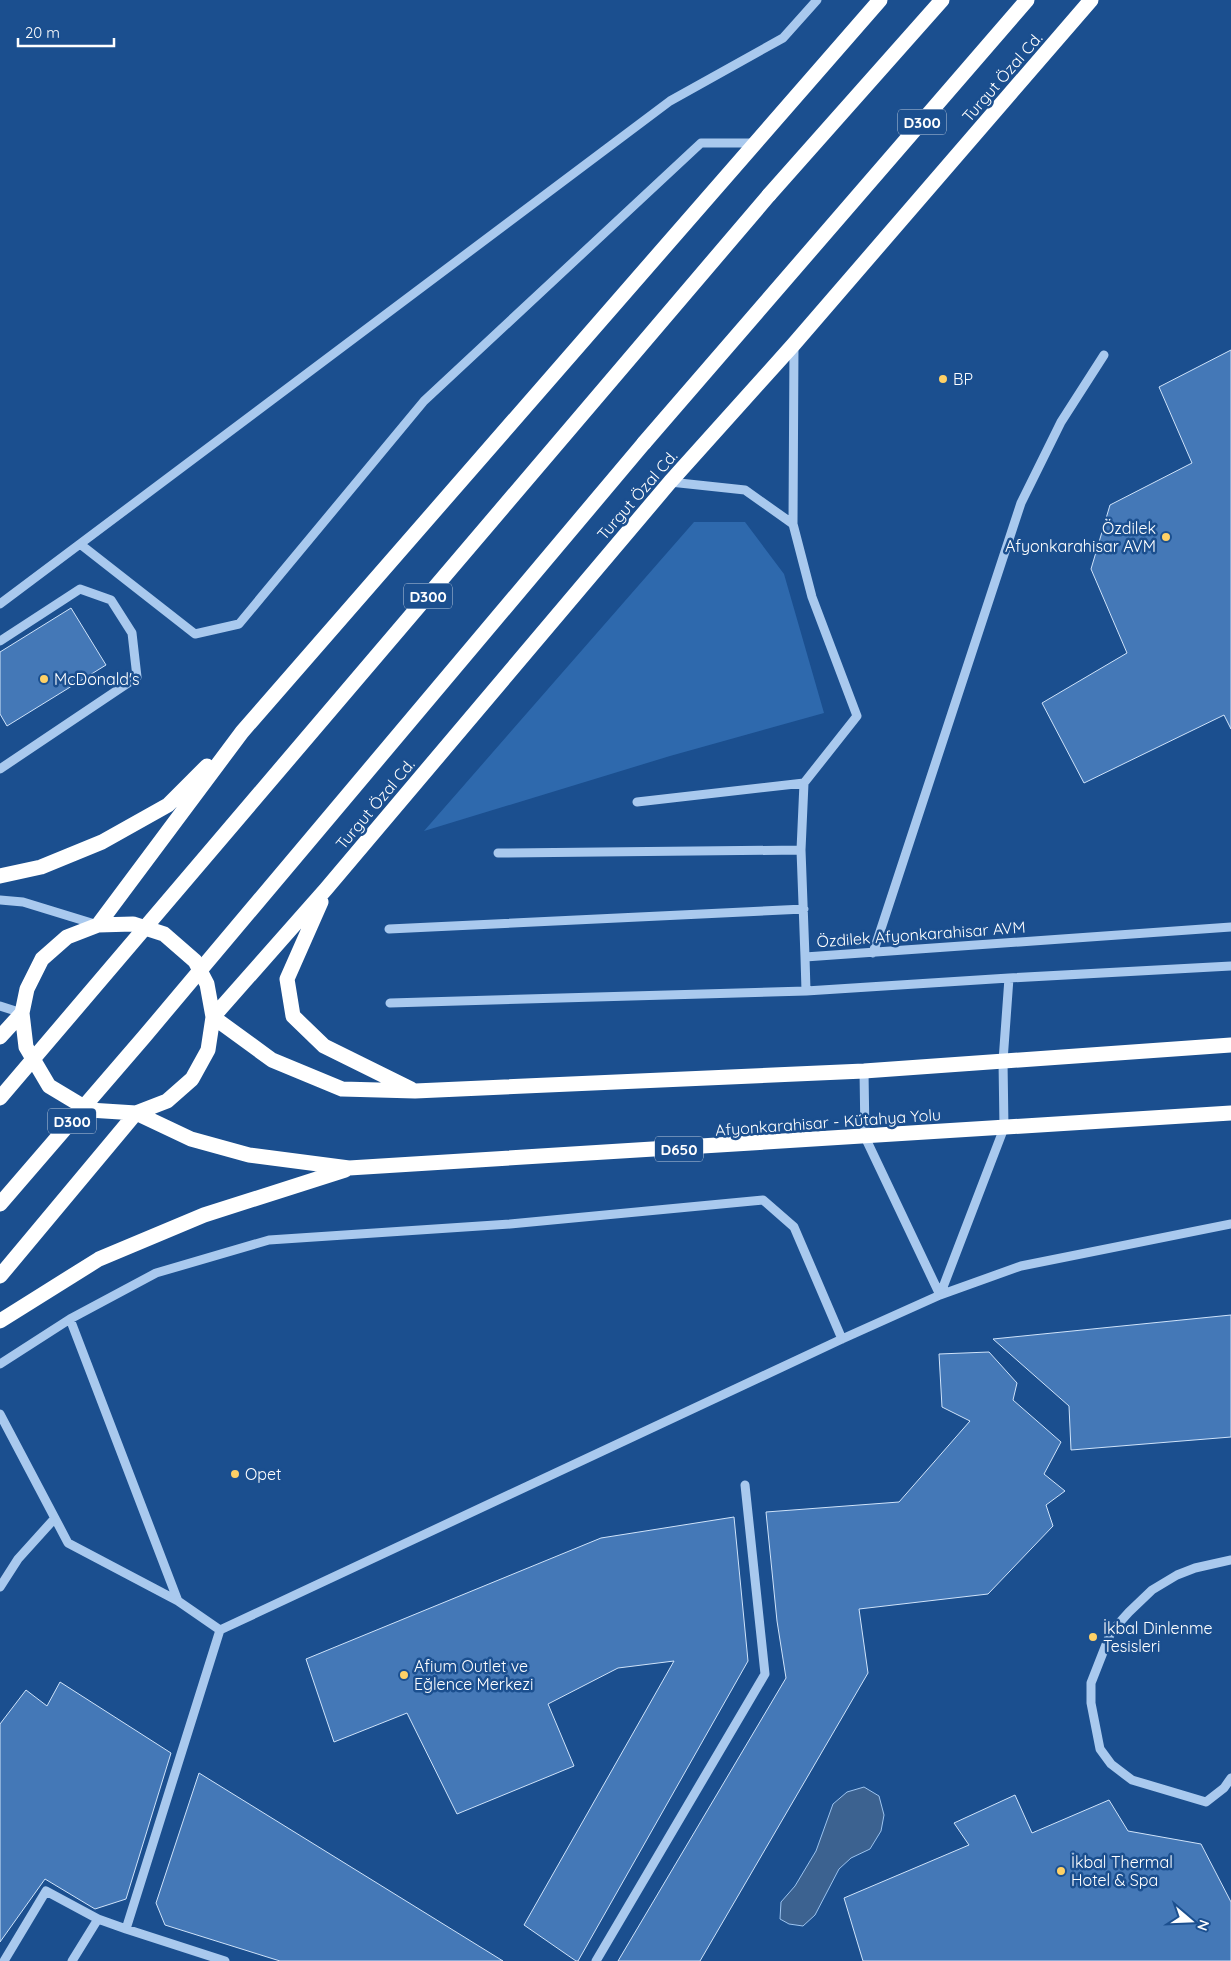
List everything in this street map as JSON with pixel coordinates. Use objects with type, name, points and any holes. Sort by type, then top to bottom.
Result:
[{"type":"highway","points":[[98,925],[242,732],[880,0]]},
{"type":"highway","name":"D300","points":[[0,1098],[769,195],[942,0]]},
{"type":"highway","name":"Turgut Özal Cd.","points":[[0,1204],[144,1037],[644,443],[1027,0]]},
{"type":"highway","name":"Turgut Özal Cd.","points":[[213,1017],[326,889],[670,482],[794,344],[1091,0]]},
{"type":"highway","points":[[0,876],[40,867],[102,842],[168,805],[242,732]]},
{"type":"highway","points":[[326,889],[287,979],[293,1016],[324,1046],[415,1091]]},
{"type":"highway","points":[[133,924],[164,934],[195,961],[207,984],[213,1017],[208,1050],[192,1079],[167,1101],[136,1113],[89,1110],[49,1086],[26,1046],[22,1013],[27,989],[42,960],[67,937],[98,925],[133,924]]},
{"type":"highway","points":[[0,1036],[22,1013]]},
{"type":"highway","points":[[213,1017],[272,1060],[342,1089],[415,1091],[864,1071],[1231,1045]]},
{"type":"highway","points":[[0,1276],[136,1113]]},
{"type":"highway","name":"Afyonkarahisar - Kütahya Yolu","points":[[136,1113],[191,1139],[249,1156],[349,1168],[1231,1113]]},
{"type":"highway","points":[[0,1321],[98,1258],[204,1214],[349,1168]]},
{"type":"street","points":[[0,604],[670,101],[783,38],[817,0]]},
{"type":"street","points":[[80,544],[195,634],[239,624],[424,401],[679,163],[701,143],[755,143]]},
{"type":"street","points":[[637,802],[804,783],[857,716],[812,597],[794,524],[794,344]]},
{"type":"street","points":[[873,952],[1021,502],[1061,422],[1104,355]]},
{"type":"street","points":[[670,482],[745,490],[794,524]]},
{"type":"street","points":[[0,641],[80,588],[111,600],[132,633],[137,677],[0,769]]},
{"type":"street","name":"Özdilek Afyonkarahisar AVM","points":[[804,783],[801,850],[806,958],[1231,927]]},
{"type":"street","points":[[498,853],[801,850]]},
{"type":"street","points":[[0,900],[23,902],[98,925]]},
{"type":"street","points":[[389,929],[804,909]]},
{"type":"street","points":[[806,958],[806,991]]},
{"type":"street","points":[[390,1003],[806,991],[1231,966]]},
{"type":"street","points":[[940,1295],[1004,1128],[1003,1061],[1009,978]]},
{"type":"street","points":[[0,1006],[22,1013]]},
{"type":"street","points":[[864,1071],[865,1137],[940,1295]]},
{"type":"street","points":[[0,1364],[70,1319],[156,1273],[269,1240],[510,1224],[763,1200],[794,1227],[842,1339]]},
{"type":"street","points":[[126,1929],[220,1630],[940,1295],[1021,1266],[1231,1224]]},
{"type":"street","points":[[70,1319],[178,1601]]},
{"type":"street","points":[[0,1414],[68,1543],[178,1601],[220,1630]]},
{"type":"street","points":[[596,1961],[765,1674],[745,1485]]},
{"type":"street","points":[[0,1587],[18,1559],[55,1518]]},
{"type":"street","points":[[1231,1560],[1195,1568],[1176,1575],[1152,1590],[1129,1612],[1110,1632],[1092,1682],[1091,1703],[1100,1749],[1111,1764],[1132,1780],[1206,1802],[1224,1788],[1231,1778]]},
{"type":"street","points":[[4,1961],[46,1891],[98,1919],[225,1961]]},
{"type":"street","points":[[72,1961],[98,1919]]},
{"type":"shaded area","points":[[694,522],[745,522],[784,574],[824,713],[670,756],[424,831]]},
{"type":"shaded area","points":[[864,1787],[879,1796],[884,1815],[881,1831],[870,1849],[851,1858],[839,1869],[815,1915],[803,1926],[789,1924],[780,1919],[781,1902],[795,1886],[816,1851],[833,1804],[847,1792]]},
{"type":"building","name":"Özdilek Afyonkarahisar AVM","points":[[1231,350],[1231,729],[1224,715],[1084,783],[1042,703],[1127,653],[1091,569],[1110,505],[1192,463],[1159,387]]},
{"type":"building","points":[[71,608],[106,665],[7,726],[0,714],[0,652]]},
{"type":"building","points":[[1231,1315],[1231,1437],[1071,1450],[1069,1406],[993,1339]]},
{"type":"building","points":[[989,1352],[1017,1383],[1013,1400],[1061,1442],[1044,1474],[1065,1491],[1046,1505],[1053,1526],[988,1594],[859,1609],[868,1673],[700,1961],[618,1961],[786,1678],[777,1621],[766,1512],[899,1502],[970,1421],[942,1407],[939,1354]]},
{"type":"building","points":[[734,1517],[748,1661],[578,1961],[576,1961],[524,1925],[674,1661],[618,1668],[548,1704],[574,1766],[457,1814],[407,1713],[334,1742],[306,1659],[601,1538]]},
{"type":"building","points":[[60,1682],[171,1753],[126,1899],[95,1909],[45,1879],[0,1942],[0,1724],[26,1690],[47,1706]]},
{"type":"building","points":[[199,1773],[503,1961],[280,1961],[165,1925],[156,1903]]},
{"type":"building","name":"İkbal Thermal Hotel & Spa","points":[[1015,1795],[1032,1833],[1109,1800],[1128,1831],[1201,1844],[1231,1902],[1231,1961],[863,1961],[844,1898],[969,1845],[954,1823]]},
{"type":"place","name":"BP","points":[[943,379]]},
{"type":"place","name":"Özdilek Afyonkarahisar AVM","points":[[1166,537]]},
{"type":"place","name":"McDonald's","points":[[44,679]]},
{"type":"place","name":"Opet","points":[[235,1474]]},
{"type":"place","name":"İkbal Dinlenme Tesisleri","points":[[1093,1637]]},
{"type":"place","name":"Afium Outlet ve Eğlence Merkezi","points":[[404,1675]]},
{"type":"place","name":"İkbal Thermal Hotel & Spa","points":[[1061,1871]]}]
